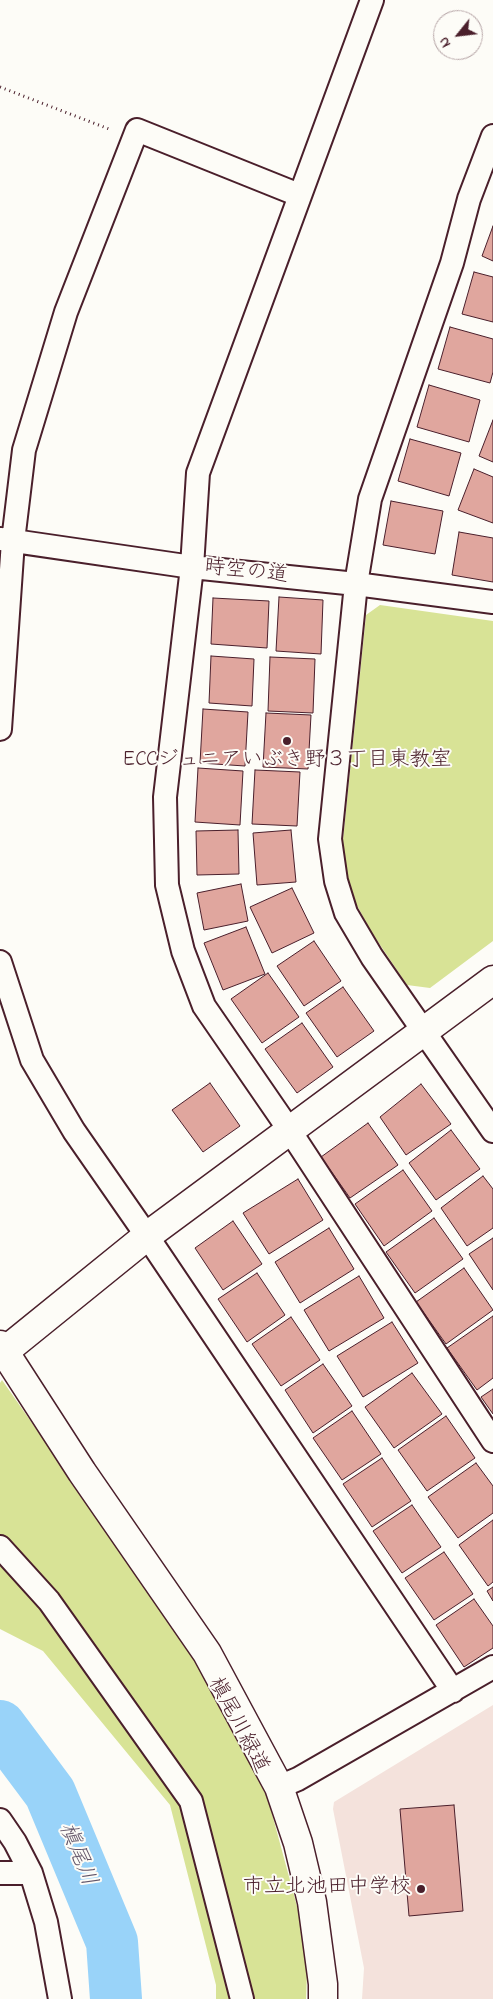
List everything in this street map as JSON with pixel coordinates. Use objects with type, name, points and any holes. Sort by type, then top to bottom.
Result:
[{"type":"street","points":[[372,0],[198,473],[192,567],[165,797],[167,885],[183,951],[204,1006],[290,1132],[493,1441]]},
{"type":"street","points":[[0,729],[6,540],[24,450],[41,400],[66,312],[137,130],[299,195]]},
{"type":"street","points":[[493,136],[469,199],[452,263],[370,500],[356,584],[330,839],[336,881],[346,913],[372,957],[493,1131]]},
{"type":"street","name":"時空の道","points":[[6,540],[192,567],[356,584],[493,602]]},
{"type":"street","points":[[0,962],[32,1060],[74,1131],[147,1236],[453,1691]]},
{"type":"street","points":[[323,1999],[323,1984],[312,1902],[298,1843],[279,1788],[207,1653],[82,1472],[1,1350],[147,1236],[493,980]]},
{"type":"street","points":[[0,1547],[49,1601],[191,1801],[242,1999]]},
{"type":"street","points":[[279,1788],[298,1779],[493,1667]]},
{"type":"street","points":[[0,1820],[15,1842],[30,1873],[46,1922],[60,1999]]},
{"type":"street","points":[[0,1873],[30,1873]]},
{"type":"path","points":[[0,87],[116,132],[137,130]]},
{"type":"shaded area","name":"市立北池田中学校","points":[[493,1705],[493,1999],[362,1999],[364,1968],[333,1809],[334,1802]]},
{"type":"green space","points":[[380,605],[493,621],[493,941],[430,988],[407,985],[372,933],[355,902],[345,869],[343,840],[366,615]]},
{"type":"green space","points":[[2,1380],[198,1661],[268,1799],[308,1947],[306,1999],[216,1999],[216,1985],[170,1805],[43,1651],[0,1629],[0,1383]]},
{"type":"building","points":[[493,226],[493,261],[482,256]]},
{"type":"building","points":[[474,272],[493,277],[493,322],[462,314]]},
{"type":"building","points":[[450,327],[493,339],[493,372],[490,383],[438,369]]},
{"type":"building","points":[[429,385],[480,400],[469,442],[417,427]]},
{"type":"building","points":[[493,420],[493,462],[479,456]]},
{"type":"building","points":[[410,439],[461,453],[449,496],[398,481]]},
{"type":"building","points":[[474,469],[493,477],[493,523],[458,510]]},
{"type":"building","points":[[391,501],[443,511],[435,554],[383,545]]},
{"type":"building","points":[[459,532],[493,538],[493,582],[452,575]]},
{"type":"building","points":[[279,597],[323,600],[321,654],[276,651]]},
{"type":"building","points":[[213,598],[269,601],[267,648],[211,644]]},
{"type":"building","points":[[211,656],[254,659],[252,706],[209,703]]},
{"type":"building","points":[[270,657],[315,659],[313,713],[268,711]]},
{"type":"building","points":[[203,709],[248,712],[245,766],[200,763]]},
{"type":"building","name":"ECCジュニアいぶき野３丁目東教室","points":[[266,713],[311,715],[308,769],[263,767]]},
{"type":"building","points":[[198,768],[243,771],[240,825],[195,822]]},
{"type":"building","points":[[255,770],[300,772],[297,826],[252,824]]},
{"type":"building","points":[[238,830],[239,874],[197,875],[196,831]]},
{"type":"building","points":[[291,830],[296,882],[257,885],[253,833]]},
{"type":"building","points":[[241,884],[248,921],[204,930],[197,893]]},
{"type":"building","points":[[292,888],[314,933],[272,953],[250,907]]},
{"type":"building","points":[[246,927],[265,974],[223,990],[204,943]]},
{"type":"building","points":[[314,941],[341,981],[304,1006],[277,966]]},
{"type":"building","points":[[268,973],[299,1017],[262,1043],[231,999]]},
{"type":"building","points":[[343,987],[374,1031],[337,1057],[306,1013]]},
{"type":"building","points":[[302,1023],[333,1067],[297,1093],[265,1049]]},
{"type":"building","points":[[210,1083],[240,1126],[203,1152],[172,1110]]},
{"type":"building","points":[[421,1084],[451,1124],[406,1155],[380,1117]]},
{"type":"building","points":[[368,1123],[398,1165],[350,1198],[321,1157]]},
{"type":"building","points":[[451,1130],[480,1169],[436,1200],[409,1163]]},
{"type":"building","points":[[403,1170],[432,1211],[384,1246],[355,1204]]},
{"type":"building","points":[[483,1176],[493,1189],[493,1228],[467,1246],[441,1208]]},
{"type":"building","points":[[298,1179],[323,1220],[269,1254],[243,1213]]},
{"type":"building","points":[[434,1218],[463,1259],[415,1293],[386,1252]]},
{"type":"building","points":[[233,1221],[262,1264],[223,1290],[195,1248]]},
{"type":"building","points":[[329,1228],[354,1269],[300,1303],[275,1262]]},
{"type":"building","points":[[493,1238],[493,1290],[469,1254]]},
{"type":"building","points":[[464,1268],[493,1310],[446,1344],[416,1302]]},
{"type":"building","points":[[257,1273],[285,1315],[247,1342],[218,1299]]},
{"type":"building","points":[[359,1276],[384,1318],[329,1351],[304,1310]]},
{"type":"building","points":[[493,1316],[493,1378],[477,1390],[447,1348]]},
{"type":"building","points":[[291,1317],[320,1360],[281,1386],[252,1344]]},
{"type":"building","points":[[392,1322],[418,1363],[363,1397],[337,1356]]},
{"type":"building","points":[[323,1364],[352,1406],[313,1433],[285,1390]]},
{"type":"building","points":[[412,1373],[442,1414],[394,1448],[365,1407]]},
{"type":"building","points":[[493,1389],[493,1414],[481,1397]]},
{"type":"building","points":[[352,1411],[381,1454],[342,1480],[313,1438]]},
{"type":"building","points":[[446,1416],[475,1458],[427,1491],[398,1450]]},
{"type":"building","points":[[382,1458],[411,1501],[372,1527],[343,1484]]},
{"type":"building","points":[[476,1463],[493,1486],[493,1513],[458,1538],[428,1497]]},
{"type":"building","points":[[412,1505],[441,1547],[402,1573],[373,1531]]},
{"type":"building","points":[[493,1520],[493,1582],[488,1586],[459,1545]]},
{"type":"building","points":[[444,1552],[473,1594],[434,1620],[405,1578]]},
{"type":"building","points":[[493,1587],[493,1601],[487,1591]]},
{"type":"building","points":[[474,1599],[493,1626],[493,1648],[464,1667],[436,1625]]},
{"type":"building","points":[[454,1805],[463,1911],[409,1916],[400,1809]]},
{"type":"waterway","name":"槇尾川","points":[[0,1726],[50,1793],[112,1942],[116,1999]]},
{"type":"place","name":"ECCジュニアいぶき野３丁目東教室","points":[[287,741]]},
{"type":"place","name":"市立北池田中学校","points":[[421,1889]]}]
